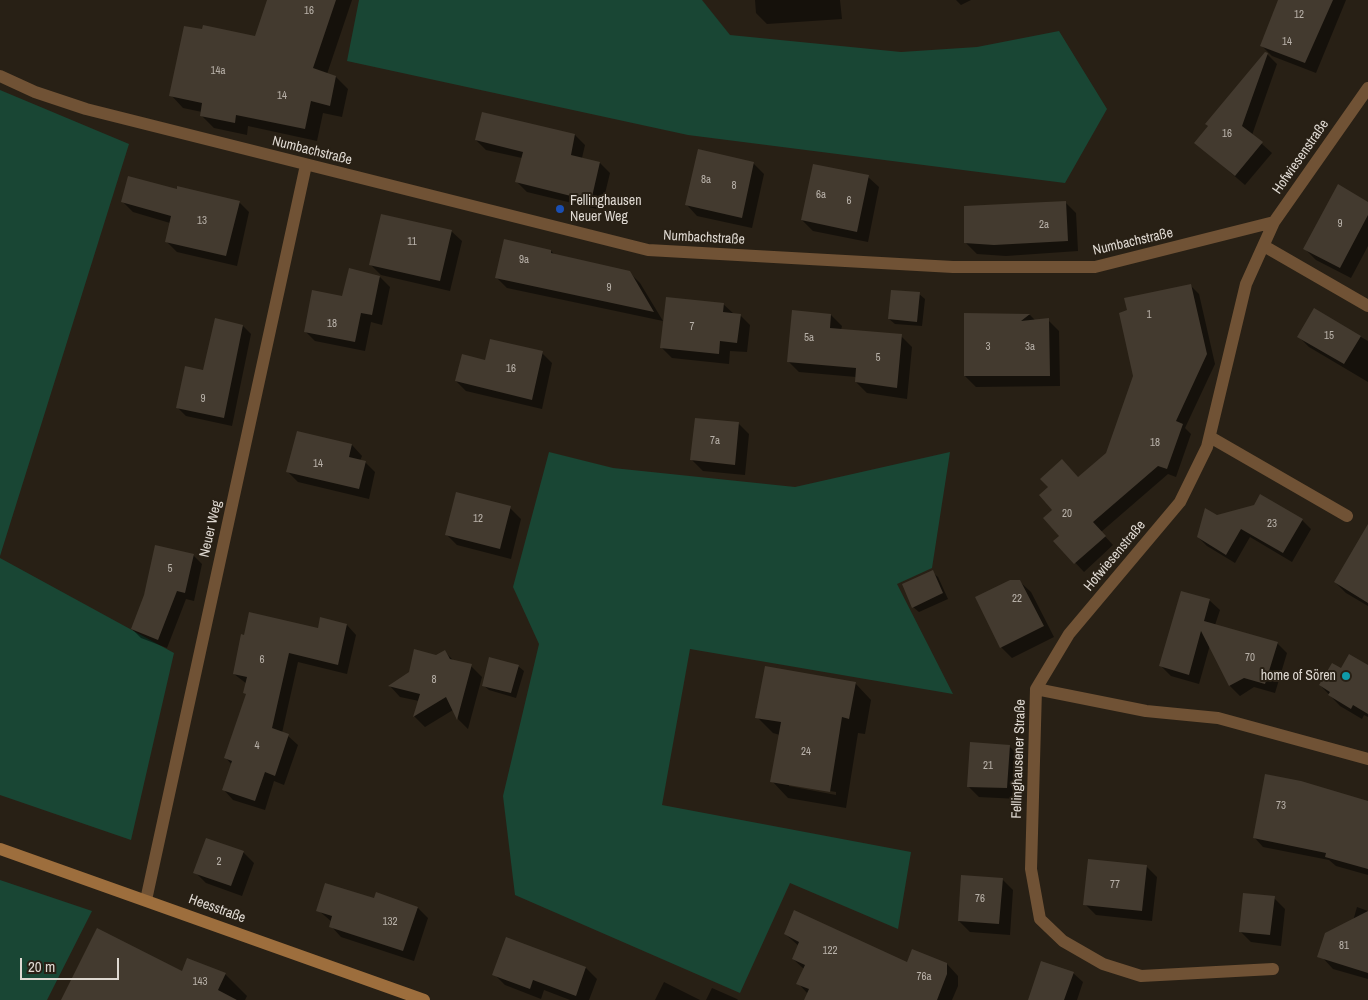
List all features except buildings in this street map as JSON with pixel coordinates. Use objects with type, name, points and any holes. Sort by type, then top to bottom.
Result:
[{"type":"main road","name":"Heesstraße","points":[[0,849],[424,1000]]},
{"type":"street","name":"Numbachstraße","points":[[0,76],[86,109],[638,248],[658,251],[953,267],[1095,267],[1274,222]]},
{"type":"street","name":"Hofwiesenstraße","points":[[1036,690],[1068,634],[1180,502],[1207,447],[1246,284],[1274,222],[1368,88]]},
{"type":"street","name":"Neuer Weg","points":[[146,900],[306,165]]},
{"type":"street","points":[[1264,246],[1368,306]]},
{"type":"street","points":[[1210,438],[1347,516]]},
{"type":"street","name":"Fellinghausener Straße","points":[[1273,969],[1141,976],[1103,964],[1063,941],[1040,919],[1031,869],[1036,690],[1146,712],[1218,718],[1368,759]]},
{"type":"green space","points":[[359,0],[702,0],[730,35],[901,52],[977,47],[1059,31],[1107,109],[1065,183],[688,135],[347,61]]},
{"type":"green space","points":[[0,90],[129,144],[0,556]]},
{"type":"green space","points":[[549,452],[613,468],[795,487],[950,452],[932,568],[897,584],[953,694],[690,649],[662,805],[911,852],[898,929],[790,883],[740,993],[515,895],[503,796],[539,644],[513,587]]},
{"type":"green space","points":[[0,558],[174,653],[131,840],[0,795]]},
{"type":"green space","points":[[0,880],[92,911],[47,1000],[0,1000]]},
{"type":"place","name":"Fellinghausen Neuer Weg","points":[[560,209]]},
{"type":"place","name":"home of Sören","points":[[1346,676]]}]
